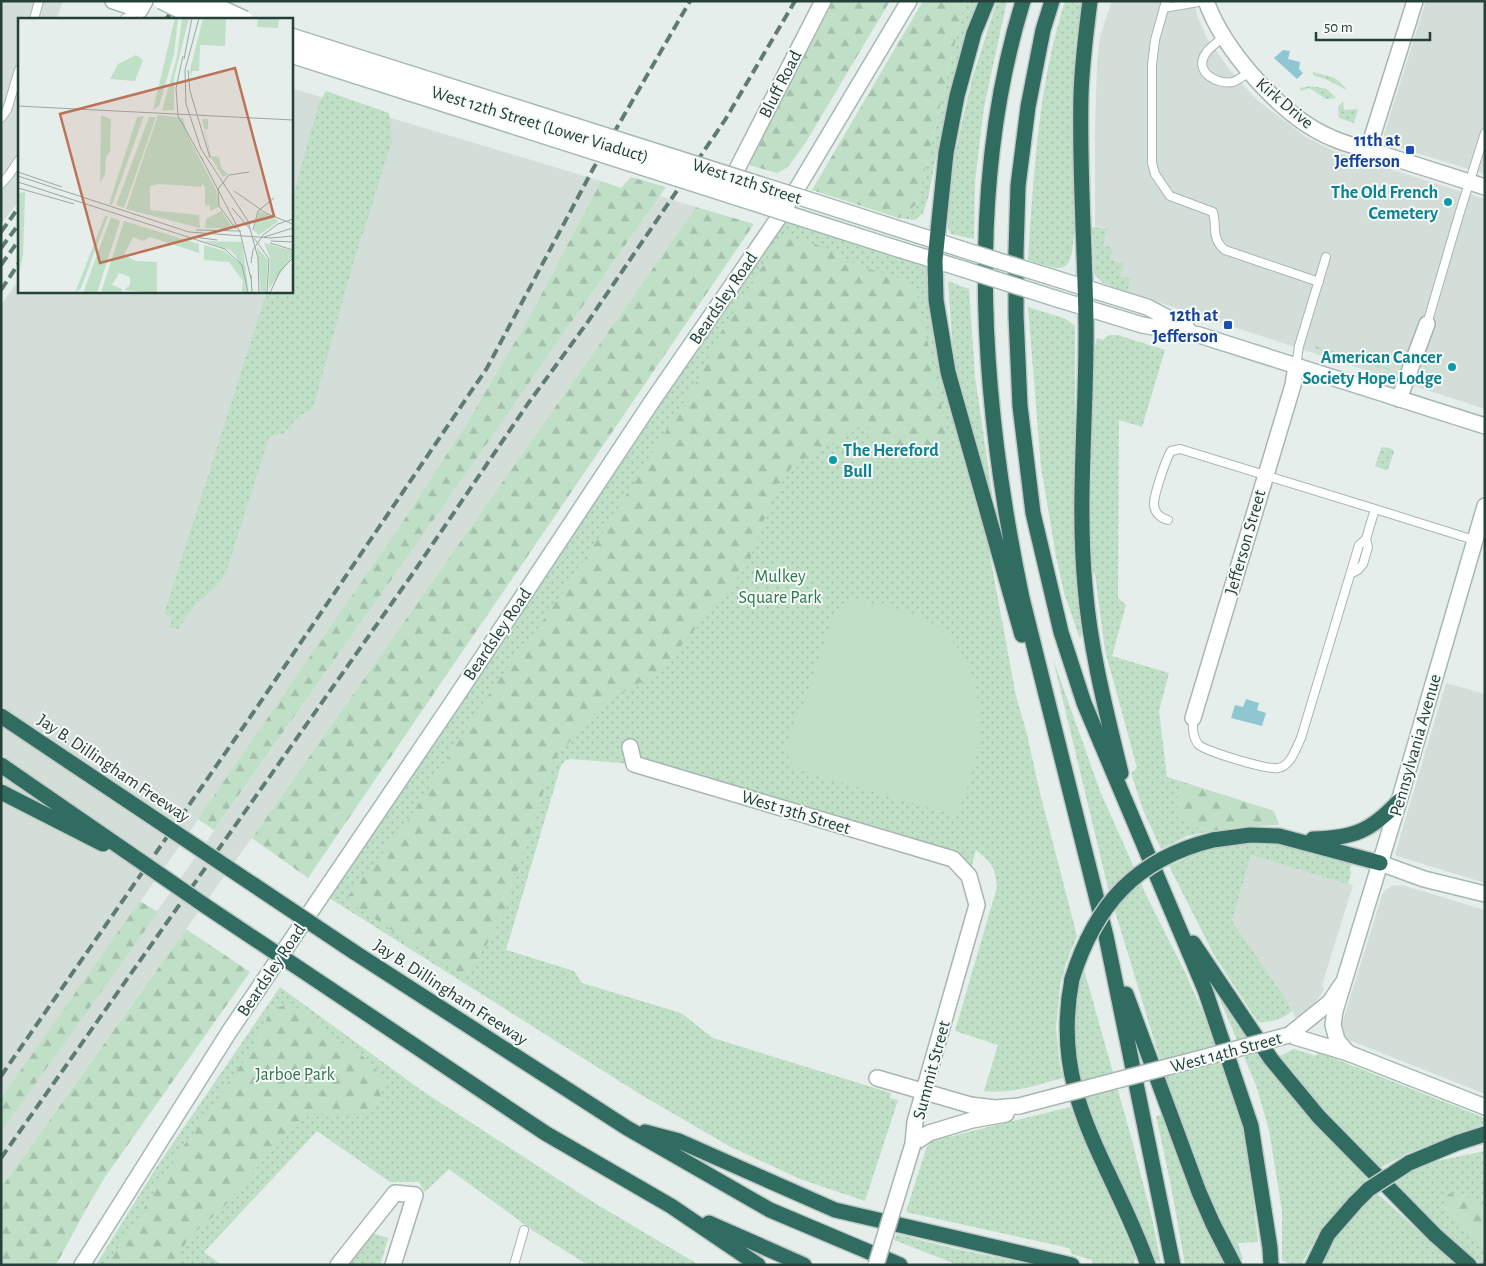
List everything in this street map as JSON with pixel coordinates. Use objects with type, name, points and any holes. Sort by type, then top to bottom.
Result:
[{"type":"highway","points":[[987,1],[974,33],[957,96],[946,153],[935,260],[937,308],[948,372],[1014,610],[1063,763]]},
{"type":"highway","points":[[1022,1],[1003,78],[993,154],[988,218],[986,267],[989,374],[994,433],[1011,544],[1022,598],[1106,936],[1173,1265]]},
{"type":"highway","points":[[1052,1],[1043,30],[1028,107],[1018,186],[1016,315],[1023,441],[1033,513],[1061,632],[1084,702],[1131,817],[1206,990],[1251,1126],[1271,1265]]},
{"type":"highway","points":[[1090,1],[1081,93],[1085,287],[1083,485],[1085,584],[1089,624],[1099,679],[1131,817]]},
{"type":"highway","name":"Jay B. Dillingham Freeway","points":[[1,716],[354,952],[627,1128],[770,1210],[900,1265]]},
{"type":"highway","points":[[1,765],[207,907],[546,1133],[671,1206],[758,1265]]},
{"type":"highway","points":[[1,792],[164,876]]},
{"type":"highway","points":[[1147,1263],[1086,1126],[1076,1096],[1069,1061],[1067,1038],[1068,1005],[1072,979],[1092,928],[1122,889],[1141,873],[1161,860],[1187,848],[1213,840],[1250,835],[1328,839],[1353,835],[1382,818],[1399,801]]},
{"type":"highway","points":[[1279,836],[1380,863]]},
{"type":"highway","points":[[1175,917],[1271,1058],[1320,1117],[1435,1235],[1469,1265]]},
{"type":"highway","points":[[1106,936],[1198,1192],[1234,1265]]},
{"type":"highway","points":[[627,1128],[679,1141],[835,1210],[1072,1265]]},
{"type":"highway","points":[[1313,1265],[1328,1234],[1370,1189],[1409,1163],[1457,1143],[1485,1134]]},
{"type":"highway","points":[[1457,1143],[1468,1145],[1485,1143]]},
{"type":"highway","points":[[671,1206],[804,1265]]},
{"type":"street","points":[[113,1],[142,5]]},
{"type":"street","points":[[161,1],[195,18]]},
{"type":"street","points":[[180,1],[215,18]]},
{"type":"street","points":[[206,1],[243,18]]},
{"type":"street","name":"Bluff Road","points":[[738,167],[822,1]]},
{"type":"street","name":"Beardsley Road","points":[[82,1265],[230,1032],[651,403],[788,202],[909,1]]},
{"type":"street","points":[[1205,1],[1221,34]]},
{"type":"street","points":[[1368,150],[1415,1]]},
{"type":"street","name":"Kirk Drive","points":[[1221,34],[1250,72],[1270,94],[1300,120],[1332,138],[1485,187]]},
{"type":"street","name":"West 12th Street","points":[[292,36],[1147,307],[1199,335]]},
{"type":"street","name":"West 12th Street (Lower Viaduct)","points":[[292,46],[788,202]]},
{"type":"street","name":"West 12th Street","points":[[292,56],[1085,309],[1142,326],[1199,335],[1485,426]]},
{"type":"street","points":[[1399,398],[1427,324]]},
{"type":"street","name":"Jefferson Street","points":[[1194,718],[1296,366]]},
{"type":"street","name":"Pennsylvania Avenue","points":[[1348,1053],[1337,1040],[1333,1025],[1342,983],[1399,801],[1485,506]]},
{"type":"street","name":"West 13th Street","points":[[630,746],[634,764],[953,859],[969,876]]},
{"type":"street","points":[[1380,863],[1424,879],[1485,894]]},
{"type":"street","name":"Summit Street","points":[[876,1265],[913,1144],[916,1122],[924,1092],[977,905],[969,876]]},
{"type":"street","name":"Pennsylvania Avenue","points":[[1289,1035],[1330,1002],[1342,983]]},
{"type":"street","name":"West 14th Street","points":[[877,1078],[970,1105],[995,1108],[1019,1106],[1289,1035],[1348,1053],[1485,1107]]},
{"type":"street","name":"West 14th Street","points":[[913,1144],[929,1132],[972,1120],[1006,1114],[1019,1106]]},
{"type":"street","points":[[338,1265],[395,1193],[415,1195],[393,1265]]},
{"type":"lane","points":[[34,18],[39,1]]},
{"type":"lane","points":[[1205,1],[1165,4],[1155,40],[1152,65],[1152,162],[1155,174],[1170,196],[1213,212],[1217,241],[1225,250],[1319,282]]},
{"type":"lane","points":[[125,18],[142,5]]},
{"type":"lane","points":[[1221,34],[1204,56],[1202,68],[1204,74],[1226,82],[1235,82],[1250,72]]},
{"type":"lane","points":[[1,118],[7,110],[18,73]]},
{"type":"lane","points":[[1427,324],[1458,215],[1485,133]]},
{"type":"lane","points":[[1,184],[10,175],[18,162]]},
{"type":"lane","points":[[1296,366],[1299,346],[1326,257]]},
{"type":"lane","points":[[1168,520],[1157,514],[1154,504],[1166,459],[1171,451],[1180,449],[1474,540]]},
{"type":"lane","points":[[1194,718],[1192,732],[1198,745],[1208,751],[1266,767],[1279,768],[1287,764],[1294,755],[1301,738],[1359,545],[1366,540],[1375,509]]},
{"type":"lane","points":[[514,1265],[524,1230]]},
{"type":"shaded area","points":[[1,1],[63,1],[57,18],[18,18],[18,202],[1,224]]},
{"type":"shaded area","points":[[1112,1],[1194,1],[1197,15],[1207,38],[1230,70],[1257,100],[1306,137],[1336,152],[1485,199],[1485,409],[1127,292],[1131,280],[1120,276],[1103,245],[1108,228],[1095,226],[1097,62],[1100,37]]},
{"type":"shaded area","points":[[1426,1],[1485,1],[1485,174],[1387,144],[1384,140],[1384,134]]},
{"type":"shaded area","points":[[292,88],[601,181],[529,318],[464,428],[402,523],[244,755],[1,1098],[1,305],[18,281],[18,292],[292,292]]},
{"type":"shaded area","points":[[660,196],[696,207],[252,838],[1,1188],[1,1132]]},
{"type":"shaded area","points":[[1446,683],[1485,694],[1485,883],[1395,854]]},
{"type":"shaded area","points":[[1251,855],[1353,885],[1322,985],[1324,989],[1309,1010],[1296,1018],[1286,999],[1232,921]]},
{"type":"shaded area","points":[[1402,885],[1485,910],[1485,1094],[1349,1040],[1342,1032],[1342,1024],[1382,895],[1385,890],[1392,886]]},
{"type":"green space","points":[[833,1],[890,1],[806,142],[788,167],[777,173],[749,165]]},
{"type":"green space","points":[[923,1],[965,1],[917,204],[899,218],[812,190]]},
{"type":"green space","points":[[965,1],[979,1],[955,73],[928,198],[923,213],[915,220],[899,218],[917,204]]},
{"type":"green space","points":[[997,1],[1007,1],[984,107],[975,181],[974,239],[951,234],[948,228],[949,181],[972,79]]},
{"type":"green space","points":[[1065,1],[1082,1],[1076,41],[1073,96],[1073,247],[1068,263],[1064,267],[1058,268],[1028,260],[1035,162],[1043,97],[1056,33]]},
{"type":"green space","points":[[1313,72],[1335,78],[1346,90],[1330,81],[1313,75]]},
{"type":"green space","points":[[1311,86],[1327,89],[1336,98],[1326,99],[1309,88],[1301,91],[1300,88]]},
{"type":"green space","points":[[326,91],[389,113],[392,141],[353,264],[313,408],[299,416],[284,433],[269,437],[226,573],[216,587],[196,604],[178,629],[170,628],[172,618],[164,614],[267,292],[292,292],[292,199],[319,103]]},
{"type":"green space","points":[[1343,102],[1344,110],[1358,109],[1354,123],[1339,118],[1338,107]]},
{"type":"green space","points":[[631,177],[666,187],[214,830],[198,819],[402,523],[464,428],[529,318],[601,181],[621,188]]},
{"type":"green space","points":[[696,207],[754,224],[308,878],[252,838]]},
{"type":"green space","name":"Mulkey Square Park","points":[[776,209],[935,260],[1016,696],[1077,936],[1066,963],[1060,986],[1056,1027],[1059,1060],[1063,1078],[1014,1090],[984,1091],[998,1045],[955,1031],[997,887],[992,866],[976,850],[969,876],[952,859],[634,764],[571,759],[566,760],[561,765],[506,950],[574,971],[582,983],[681,1013],[713,1038],[891,1093],[890,1098],[898,1100],[865,1201],[800,1179],[729,1146],[643,1096],[323,894]]},
{"type":"green space","points":[[1091,227],[1108,228],[1103,245],[1113,248],[1110,259],[1124,264],[1120,276],[1131,279],[1127,292],[1103,283],[1094,274]]},
{"type":"green space","points":[[783,234],[824,247],[861,267],[892,275],[915,285],[949,440],[893,461],[865,425],[793,465],[771,500],[748,565],[666,664],[645,680],[603,703],[554,760],[502,916],[488,943],[464,977],[352,904],[348,896],[404,826],[499,679],[536,631],[610,521],[699,378],[721,332]]},
{"type":"green space","points":[[948,281],[969,289],[975,376],[994,507],[961,391],[953,351]]},
{"type":"green space","points":[[1028,307],[1066,319],[1075,326],[1075,492],[1078,603],[1082,633],[1080,639],[1064,593],[1041,467]]},
{"type":"green space","points":[[1109,335],[1118,335],[1165,350],[1142,427],[1119,420],[1118,598],[1126,605],[1112,656],[1169,673],[1159,711],[1167,777],[1183,782],[1177,800],[1194,826],[1211,831],[1187,836],[1161,849],[1143,810],[1131,773],[1137,768],[1105,650],[1095,574],[1090,571],[1093,352],[1097,338],[1103,340]]},
{"type":"green space","points":[[1314,345],[1390,369],[1390,371],[1314,348]]},
{"type":"green space","points":[[1381,448],[1392,449],[1394,452],[1388,469],[1385,470],[1375,466]]},
{"type":"green space","points":[[853,600],[903,611],[930,622],[944,632],[956,645],[965,660],[977,694],[980,730],[975,764],[957,816],[795,769],[785,749],[797,712],[803,710],[831,621]]},
{"type":"green space","points":[[1053,659],[1100,791],[1148,899],[1185,972],[1207,1022],[1240,1116],[1249,1162],[1258,1242],[1238,1243],[1243,1259],[1239,1261],[1199,1171],[1168,1086],[1108,888]]},
{"type":"green space","points":[[1183,782],[1274,811],[1279,825],[1248,826],[1211,831],[1178,819],[1177,800]]},
{"type":"green space","points":[[1277,841],[1353,860],[1348,884],[1251,855],[1232,921],[1286,999],[1292,1011],[1276,1020],[1258,1022],[1214,955],[1169,866],[1195,854],[1196,851],[1223,842]]},
{"type":"green space","points":[[140,901],[158,912],[1,1132],[1,1098]]},
{"type":"green space","points":[[186,929],[250,972],[105,1177],[56,1265],[1,1265],[1,1188]]},
{"type":"green space","points":[[1083,966],[1130,1133],[1152,1218],[1161,1264],[1155,1260],[1102,1147],[1077,1076],[1073,1050],[1074,992]]},
{"type":"green space","points":[[1209,974],[1246,1034],[1287,1091],[1316,1124],[1368,1177],[1322,1227],[1301,1265],[1291,1265],[1282,1260],[1282,1211],[1269,1130],[1256,1085]]},
{"type":"green space","name":"Jarboe Park","points":[[280,987],[421,1090],[593,1202],[699,1265],[588,1265],[532,1230],[449,1169],[425,1192],[419,1182],[390,1182],[317,1131],[204,1252],[222,1265],[96,1265],[156,1168]]},
{"type":"green space","name":"Jarboe Park","points":[[286,1004],[303,1011],[333,1040],[357,1051],[374,1067],[384,1081],[380,1097],[365,1113],[333,1116],[310,1114],[279,1142],[222,1209],[188,1238],[178,1259],[178,1265],[106,1265],[184,1145],[211,1110],[246,1058],[271,1011]]},
{"type":"green space","points":[[1294,1049],[1316,1056],[1318,1052],[1485,1118],[1485,1124],[1406,1154],[1380,1168],[1327,1115],[1280,1056]]},
{"type":"green space","points":[[1070,1107],[1136,1257],[1133,1265],[1093,1265],[1092,1260],[1072,1254],[1069,1248],[906,1212],[926,1149],[932,1141]]},
{"type":"green space","points":[[1163,1114],[1191,1191],[1225,1265],[1185,1265],[1156,1116]]},
{"type":"green space","points":[[1485,1151],[1485,1208],[1479,1207],[1460,1192],[1444,1206],[1485,1247],[1485,1265],[1481,1265],[1438,1228],[1396,1187],[1397,1181],[1433,1162]]},
{"type":"green space","points":[[1460,1192],[1479,1206],[1485,1208],[1485,1247],[1444,1206],[1448,1194]]},
{"type":"green space","points":[[1377,1193],[1456,1265],[1320,1265],[1331,1244],[1351,1216]]},
{"type":"green space","points":[[372,1233],[388,1238],[380,1265],[346,1265]]},
{"type":"green space","points":[[896,1234],[1033,1265],[958,1265],[894,1240]]},
{"type":"water","points":[[1283,50],[1290,51],[1288,59],[1300,62],[1299,69],[1303,73],[1297,79],[1274,58]]},
{"type":"water","points":[[1246,699],[1259,703],[1257,710],[1266,713],[1262,726],[1231,718],[1235,705],[1243,707]]},
{"type":"railway","points":[[167,18],[181,1]]},
{"type":"railway","points":[[179,18],[194,1]]},
{"type":"railway","points":[[192,18],[207,1]]},
{"type":"railway","points":[[207,18],[221,1]]},
{"type":"railway","points":[[1,1076],[253,713],[487,368],[593,169],[690,1]]},
{"type":"railway","points":[[1,1158],[411,576],[527,405],[587,323],[725,120],[795,1]]},
{"type":"railway","points":[[1,232],[18,208]]},
{"type":"railway","points":[[1,248],[18,225]]},
{"type":"railway","points":[[1,265],[18,241]]},
{"type":"railway","points":[[1,290],[18,264]]},
{"type":"place","name":"11th at Jefferson","points":[[1410,150]]},
{"type":"place","name":"The Old French Cemetery","points":[[1448,202]]},
{"type":"place","name":"12th at Jefferson","points":[[1228,325]]},
{"type":"place","name":"American Cancer Society Hope Lodge","points":[[1452,367]]},
{"type":"place","name":"The Hereford Bull","points":[[833,460]]}]
